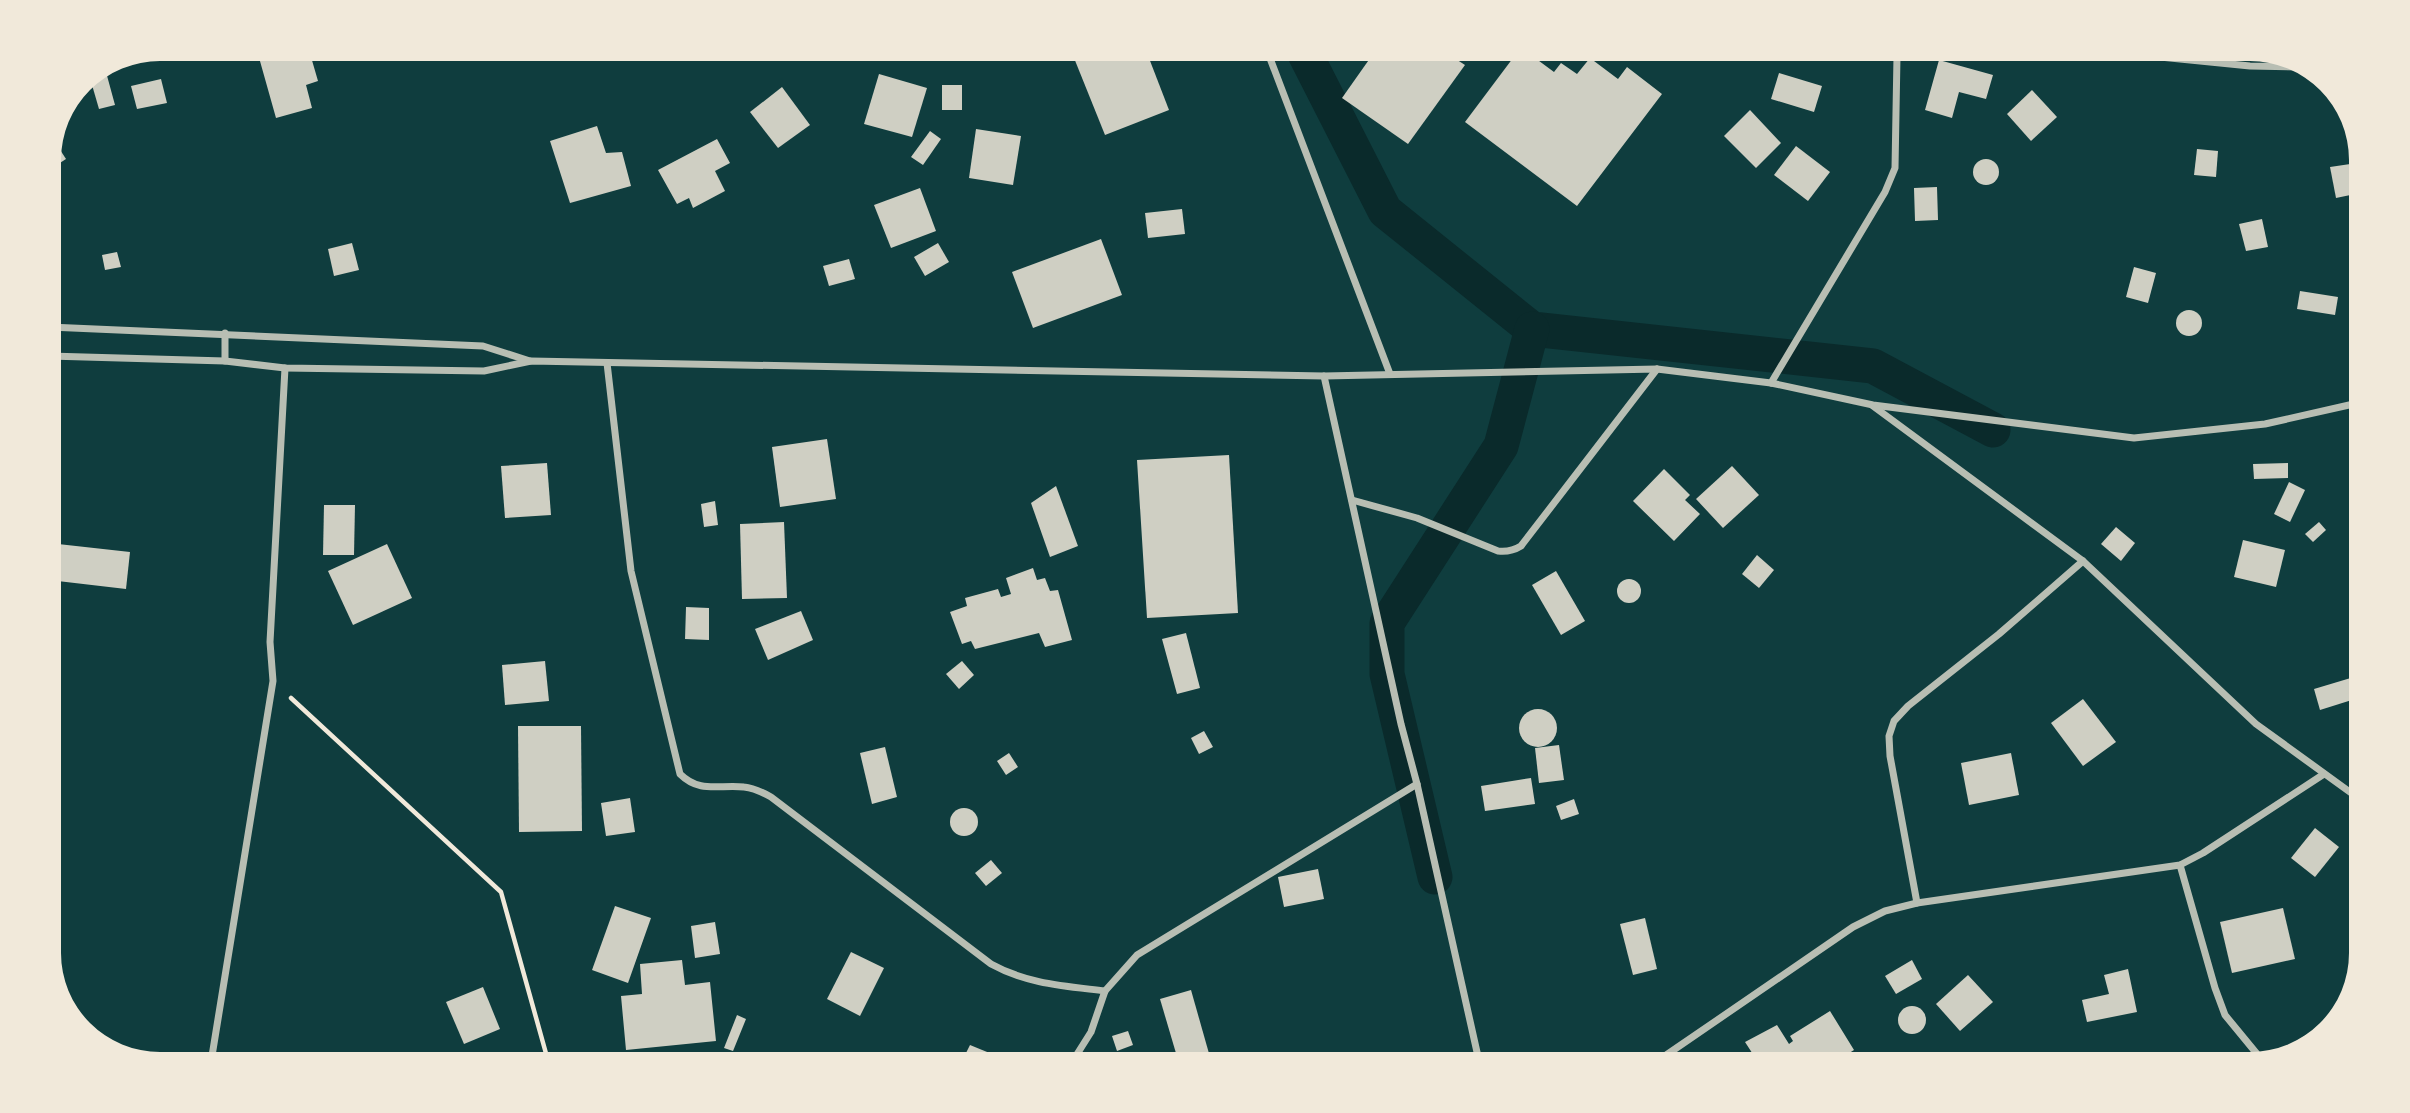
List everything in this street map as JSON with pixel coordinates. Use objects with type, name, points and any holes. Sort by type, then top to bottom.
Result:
[{"type":"street","points":[[1271,61],[1390,374]]},
{"type":"street","points":[[1771,383],[1885,192],[1895,168],[1897,61]]},
{"type":"street","points":[[2231,61],[2273,64]]},
{"type":"street","points":[[61,327],[483,346],[531,361]]},
{"type":"street","points":[[225,333],[225,361]]},
{"type":"street","points":[[61,356],[225,361],[285,368],[484,371],[531,361],[1324,376],[1657,369],[1771,383],[1873,405],[2134,438],[2265,424],[2349,405]]},
{"type":"street","points":[[607,362],[631,571],[680,774],[693,785],[743,787],[756,789],[771,797],[991,964],[1009,974],[1033,982],[1105,991]]},
{"type":"street","points":[[213,1052],[272,681],[271,642],[285,368]]},
{"type":"street","points":[[1352,500],[1417,518],[1498,551],[1515,550],[1521,546],[1657,369]]},
{"type":"street","points":[[1324,376],[1477,1052]]},
{"type":"street","points":[[1873,405],[2083,561],[2256,724],[2349,792]]},
{"type":"street","points":[[1917,902],[1890,756],[1889,736],[1894,721],[1908,706],[1999,634],[2083,561]]},
{"type":"street","points":[[1671,1052],[1853,927],[1885,911],[1917,902],[2180,865],[2203,853],[2324,774]]},
{"type":"street","points":[[1078,1052],[1091,1032],[1105,991],[1138,956],[1417,784]]},
{"type":"street","points":[[2180,865],[2225,1015],[2255,1052]]},
{"type":"path","points":[[272,681],[501,892],[546,1052]]},
{"type":"building","points":[[260,61],[312,61],[318,81],[306,85],[312,108],[276,118]]},
{"type":"building","points":[[1075,61],[1150,61],[1169,110],[1105,135]]},
{"type":"building","points":[[1368,61],[1459,61],[1465,65],[1408,144],[1342,98]]},
{"type":"building","points":[[1511,61],[1539,61],[1554,72],[1561,63],[1577,74],[1588,61],[1594,61],[1618,79],[1627,67],[1662,94],[1577,206],[1465,122]]},
{"type":"building","points":[[1939,61],[1993,75],[1986,99],[1959,92],[1952,118],[1925,110]]},
{"type":"building","points":[[1779,73],[1822,86],[1814,112],[1771,99]]},
{"type":"building","points":[[879,74],[927,88],[912,137],[864,124]]},
{"type":"building","points":[[107,77],[115,105],[99,109],[93,88]]},
{"type":"building","points":[[161,79],[167,103],[137,109],[131,86]]},
{"type":"building","points":[[942,85],[962,85],[962,110],[942,110]]},
{"type":"building","points":[[782,87],[810,125],[778,148],[750,112]]},
{"type":"building","points":[[2032,90],[2057,117],[2031,141],[2007,114]]},
{"type":"building","points":[[1750,110],[1781,143],[1756,168],[1724,136]]},
{"type":"building","points":[[597,126],[606,153],[622,152],[631,186],[570,203],[550,141]]},
{"type":"building","points":[[976,129],[1021,136],[1013,185],[969,178]]},
{"type":"building","points":[[930,131],[941,139],[923,165],[911,157]]},
{"type":"building","points":[[717,139],[730,163],[715,171],[725,191],[693,208],[689,198],[677,204],[658,170]]},
{"type":"building","points":[[1796,146],[1830,172],[1808,201],[1774,175]]},
{"type":"building","points":[[2197,149],[2218,151],[2216,177],[2194,175]]},
{"type":"building","points":[[1986,159],[1995,163],[1999,172],[1995,181],[1986,185],[1977,181],[1973,172],[1977,163]]},
{"type":"building","points":[[2349,164],[2349,195],[2336,198],[2330,167]]},
{"type":"building","points":[[1937,187],[1938,220],[1915,221],[1914,188]]},
{"type":"building","points":[[920,188],[936,231],[891,248],[874,205]]},
{"type":"building","points":[[1182,209],[1185,234],[1148,238],[1145,213]]},
{"type":"building","points":[[2262,219],[2268,247],[2246,251],[2239,224]]},
{"type":"building","points":[[1101,239],[1122,295],[1033,328],[1012,272]]},
{"type":"building","points":[[352,243],[359,270],[334,276],[328,249]]},
{"type":"building","points":[[938,243],[949,262],[925,276],[914,257]]},
{"type":"building","points":[[117,252],[121,267],[105,270],[102,255]]},
{"type":"building","points":[[849,259],[855,279],[829,286],[823,266]]},
{"type":"building","points":[[2134,267],[2156,273],[2148,303],[2126,297]]},
{"type":"building","points":[[2300,291],[2338,297],[2335,315],[2297,309]]},
{"type":"building","points":[[2189,310],[2198,314],[2202,323],[2198,332],[2189,336],[2180,332],[2176,323],[2180,314]]},
{"type":"building","points":[[827,439],[836,499],[780,507],[772,447]]},
{"type":"building","points":[[1229,455],[1238,613],[1147,618],[1137,460]]},
{"type":"building","points":[[547,463],[551,515],[505,518],[501,466]]},
{"type":"building","points":[[2288,463],[2288,478],[2254,479],[2253,464]]},
{"type":"building","points":[[1732,466],[1759,495],[1723,528],[1696,499]]},
{"type":"building","points":[[1664,469],[1690,495],[1685,500],[1700,514],[1674,541],[1633,501]]},
{"type":"building","points":[[2289,482],[2305,490],[2290,522],[2274,514]]},
{"type":"building","points":[[1056,486],[1078,546],[1050,557],[1031,503]]},
{"type":"building","points":[[715,501],[718,525],[704,527],[701,504]]},
{"type":"building","points":[[324,505],[355,505],[354,555],[323,555]]},
{"type":"building","points":[[784,522],[787,598],[742,599],[740,524]]},
{"type":"building","points":[[2319,522],[2326,530],[2313,542],[2305,534]]},
{"type":"building","points":[[2116,527],[2135,543],[2121,561],[2101,544]]},
{"type":"building","points":[[2243,540],[2285,550],[2276,587],[2234,577]]},
{"type":"building","points":[[61,544],[130,552],[126,589],[61,581]]},
{"type":"building","points":[[387,544],[412,598],[353,625],[328,571]]},
{"type":"building","points":[[1757,555],[1774,570],[1759,588],[1742,574]]},
{"type":"building","points":[[1033,568],[1037,580],[1045,578],[1050,591],[1058,590],[1072,640],[1045,647],[1039,633],[975,649],[971,641],[962,644],[950,612],[967,606],[965,598],[998,589],[1001,597],[1011,594],[1006,578]]},
{"type":"building","points":[[1556,571],[1585,621],[1561,635],[1532,585]]},
{"type":"building","points":[[1629,579],[1640,586],[1641,591],[1634,602],[1629,603],[1618,596],[1617,591],[1624,580]]},
{"type":"building","points":[[686,607],[709,608],[709,640],[685,639]]},
{"type":"building","points":[[801,611],[813,640],[768,660],[755,629]]},
{"type":"building","points":[[1186,633],[1200,688],[1177,694],[1162,639]]},
{"type":"building","points":[[545,661],[549,701],[505,705],[502,665]]},
{"type":"building","points":[[962,661],[974,675],[959,689],[946,674]]},
{"type":"building","points":[[2349,678],[2349,701],[2320,710],[2314,689]]},
{"type":"building","points":[[2083,699],[2116,742],[2083,766],[2051,723]]},
{"type":"building","points":[[1538,709],[1551,715],[1557,728],[1551,741],[1538,747],[1525,741],[1519,728],[1525,715]]},
{"type":"building","points":[[518,726],[581,726],[582,831],[519,832]]},
{"type":"building","points":[[1204,731],[1213,747],[1199,754],[1191,738]]},
{"type":"building","points":[[1559,745],[1564,780],[1539,783],[1535,748]]},
{"type":"building","points":[[885,747],[897,797],[872,804],[860,753]]},
{"type":"building","points":[[1009,753],[1018,767],[1006,775],[997,761]]},
{"type":"building","points":[[2011,753],[2019,795],[1969,805],[1961,763]]},
{"type":"building","points":[[1531,778],[1535,804],[1485,811],[1481,786]]},
{"type":"building","points":[[630,798],[635,832],[606,836],[601,803]]},
{"type":"building","points":[[1574,799],[1579,814],[1561,820],[1556,806]]},
{"type":"building","points":[[964,808],[974,812],[978,822],[974,832],[964,836],[954,832],[950,822],[954,812]]},
{"type":"building","points":[[2315,828],[2339,847],[2315,877],[2291,858]]},
{"type":"building","points":[[991,860],[1002,873],[986,886],[975,873]]},
{"type":"building","points":[[1318,869],[1324,899],[1284,907],[1278,877]]},
{"type":"building","points":[[615,906],[651,918],[628,983],[592,970]]},
{"type":"building","points":[[2283,908],[2295,959],[2232,973],[2220,922]]},
{"type":"building","points":[[1645,918],[1657,969],[1633,975],[1620,924]]},
{"type":"building","points":[[715,922],[720,954],[695,958],[691,926]]},
{"type":"building","points":[[851,952],[884,968],[860,1016],[827,999]]},
{"type":"building","points":[[682,960],[685,985],[710,982],[716,1041],[626,1050],[621,996],[642,994],[640,964]]},
{"type":"building","points":[[1912,960],[1922,979],[1896,994],[1885,976]]},
{"type":"building","points":[[2128,969],[2137,1012],[2087,1022],[2082,1000],[2109,994],[2104,975]]},
{"type":"building","points":[[1968,975],[1993,1002],[1960,1031],[1936,1004]]},
{"type":"building","points":[[483,987],[500,1029],[464,1044],[446,1002]]},
{"type":"building","points":[[1191,990],[1209,1052],[1176,1052],[1160,999]]},
{"type":"building","points":[[1912,1006],[1922,1010],[1926,1020],[1922,1030],[1912,1034],[1902,1030],[1898,1020],[1902,1010]]},
{"type":"building","points":[[1830,1011],[1854,1050],[1752,1052],[1745,1042],[1777,1025],[1789,1044],[1793,1041],[1790,1036]]},
{"type":"building","points":[[737,1015],[746,1019],[733,1051],[724,1048]]},
{"type":"building","points":[[1128,1031],[1133,1045],[1117,1051],[1112,1036]]},
{"type":"building","points":[[970,1045],[987,1052],[966,1052]]},
{"type":"waterway","points":[[1309,61],[1385,211],[1532,329],[1873,366],[1993,430]]},
{"type":"waterway","points":[[1435,877],[1387,674],[1387,623],[1501,446],[1532,329]]}]
